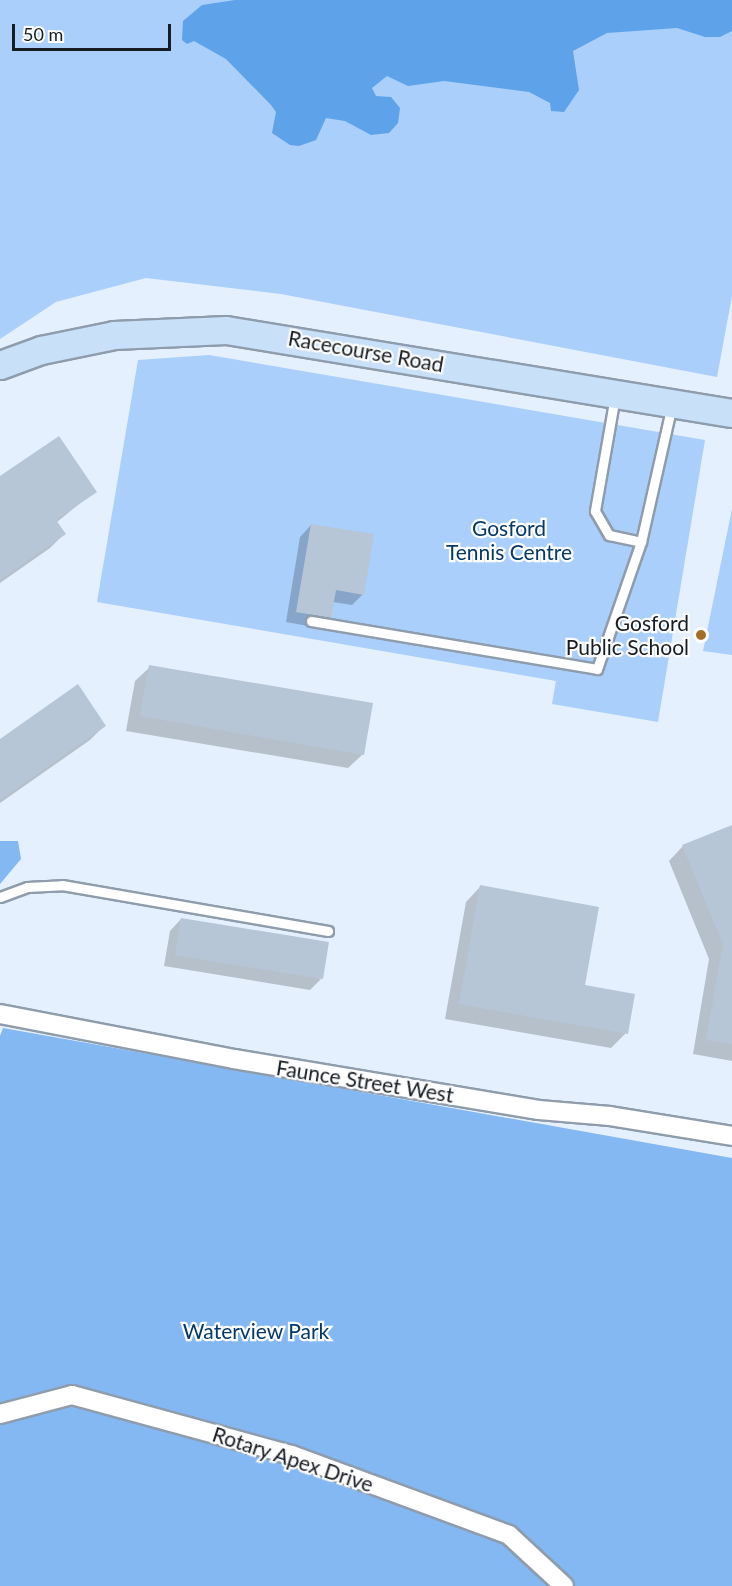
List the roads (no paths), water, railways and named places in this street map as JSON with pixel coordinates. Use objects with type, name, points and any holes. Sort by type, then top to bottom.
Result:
[{"type":"main road","name":"Racecourse Road","points":[[0,365],[41,350],[114,335],[226,330],[732,413]]},
{"type":"street","name":"Faunce Street West","points":[[0,1014],[269,1065],[539,1110],[610,1116],[732,1136]]},
{"type":"street","name":"Rotary Apex Drive","points":[[0,1414],[72,1395],[292,1455],[509,1535],[564,1586]]},
{"type":"lane","points":[[616,393],[595,511],[609,536],[642,542]]},
{"type":"lane","points":[[311,621],[597,669],[642,542],[672,402]]},
{"type":"lane","points":[[0,897],[27,886],[62,885],[328,931]]},
{"type":"place","name":"Gosford Public School","points":[[701,635]]},
{"type":"park label","name":"Gosford Tennis Centre","points":[[509,540]]},
{"type":"park label","name":"Waterview Park","points":[[256,1331]]}]
